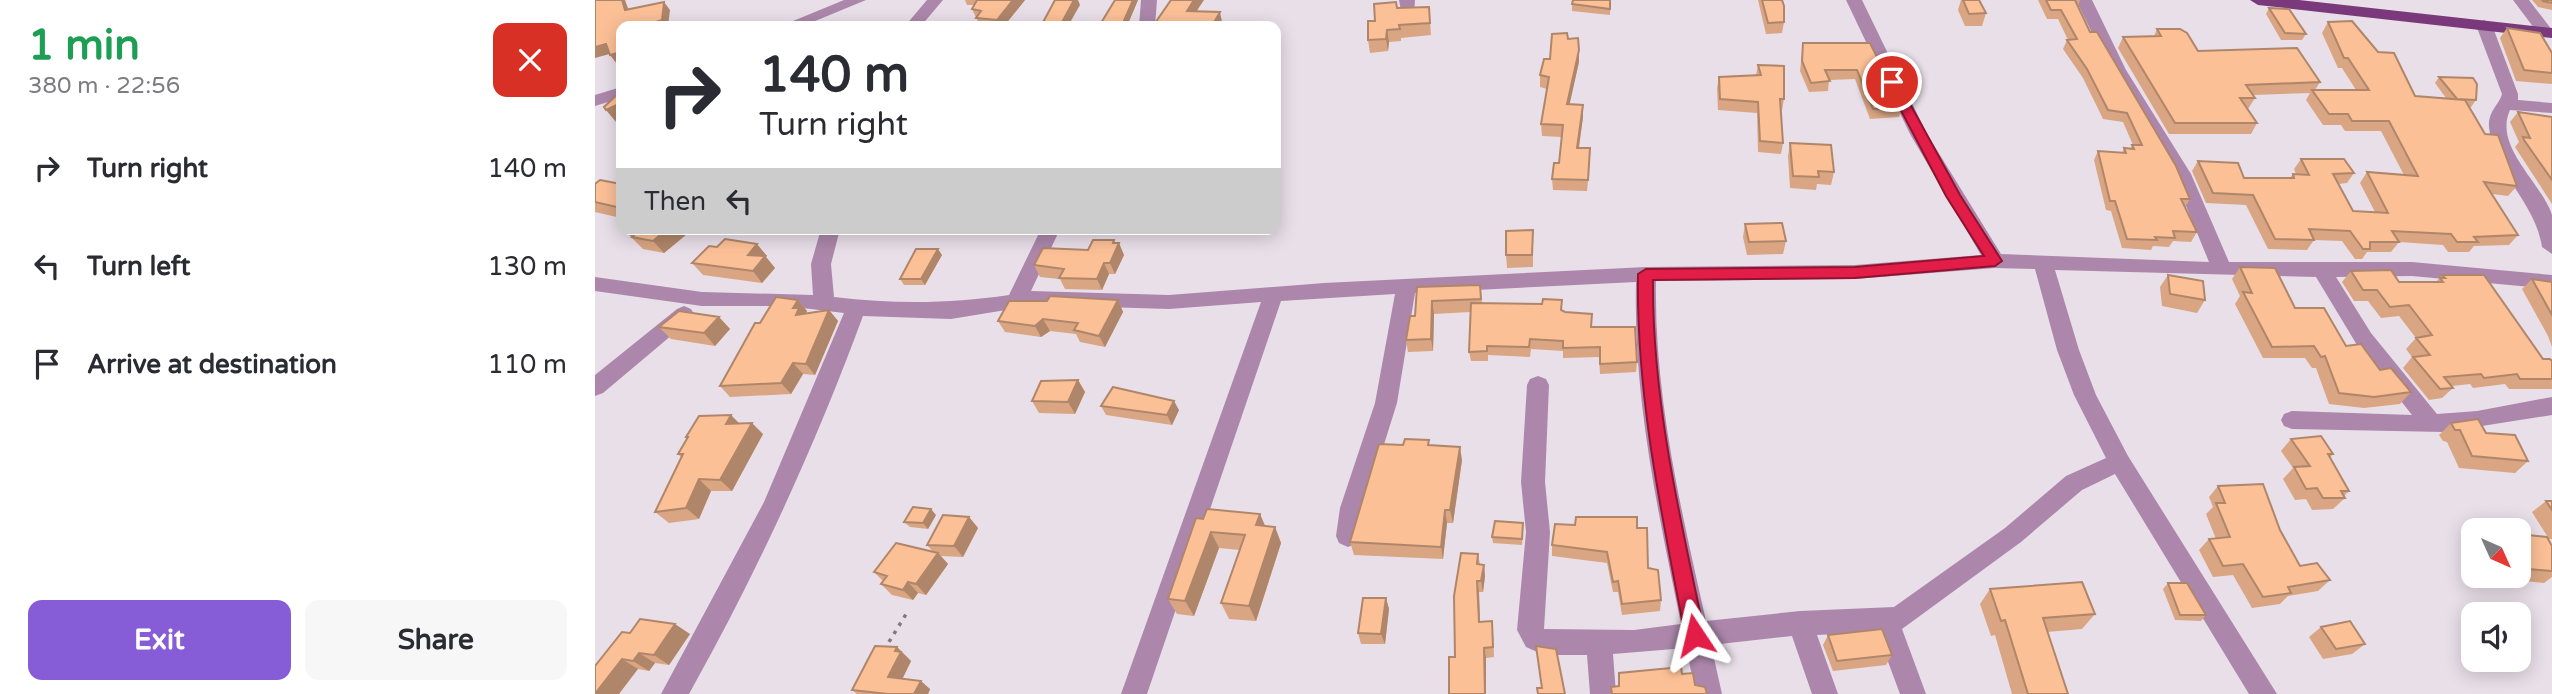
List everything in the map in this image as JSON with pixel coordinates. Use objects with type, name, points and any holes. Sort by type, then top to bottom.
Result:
[{"type":"main road","points":[[2258,0],[2549,33]]},
{"type":"street","points":[[803,21],[858,0]]},
{"type":"street","points":[[917,21],[935,0]]},
{"type":"street","points":[[1147,21],[1149,0]]},
{"type":"street","points":[[1854,0],[1885,69],[1948,186],[1995,261]]},
{"type":"street","points":[[2084,0],[2118,70],[2182,174],[2222,269]]},
{"type":"street","points":[[2521,0],[2549,33]]},
{"type":"street","points":[[2484,25],[2510,94],[2509,100],[2503,104],[2496,118],[2500,138],[2550,227],[2552,247]]},
{"type":"street","points":[[595,101],[616,94]]},
{"type":"street","points":[[2503,104],[2552,108]]},
{"type":"street","points":[[824,303],[821,264],[829,235]]},
{"type":"street","points":[[1017,299],[1048,235]]},
{"type":"street","points":[[595,284],[702,299],[786,299],[856,307],[951,311],[1017,299],[1168,302],[1274,293],[1646,274],[1855,272],[1995,261],[2222,269],[2445,270],[2552,282]]},
{"type":"street","points":[[2043,262],[2065,340],[2085,395],[2120,463],[2264,694]]},
{"type":"street","points":[[2321,268],[2364,338],[2431,423]]},
{"type":"street","points":[[1646,274],[1645,324],[1660,464],[1709,694]]},
{"type":"street","points":[[1348,536],[1352,508],[1389,390],[1406,288]]},
{"type":"street","points":[[1134,694],[1274,293]]},
{"type":"street","points":[[595,387],[702,299]]},
{"type":"street","points":[[674,694],[711,630],[789,473],[829,382],[856,307]]},
{"type":"street","points":[[1538,385],[1533,482],[1538,532],[1530,630],[1535,638],[1544,643],[1599,643],[1800,623],[1886,622],[1906,615],[1944,588],[2024,527],[2074,483],[2098,470],[2120,463]]},
{"type":"street","points":[[2292,420],[2382,425],[2431,423],[2485,419],[2552,406]]},
{"type":"street","points":[[1886,622],[1913,694]]},
{"type":"street","points":[[1800,623],[1825,694]]},
{"type":"street","points":[[1599,643],[1603,694]]},
{"type":"path","points":[[879,659],[908,611]]},
{"type":"building","points":[[595,0],[622,0],[625,10],[664,2],[662,20],[616,21],[616,53],[610,55],[606,44],[595,47]]},
{"type":"building","points":[[977,0],[1013,0],[997,20],[976,18],[981,11],[972,9]]},
{"type":"building","points":[[1055,0],[1074,0],[1063,21],[1044,21]]},
{"type":"building","points":[[1115,0],[1133,0],[1124,21],[1102,21]]},
{"type":"building","points":[[1171,0],[1194,0],[1187,11],[1220,12],[1215,21],[1156,21]]},
{"type":"building","points":[[1573,0],[1610,0],[1610,9],[1572,4]]},
{"type":"building","points":[[1762,0],[1782,0],[1784,22],[1768,23]]},
{"type":"building","points":[[1963,0],[1979,0],[1986,13],[1969,14]]},
{"type":"building","points":[[2046,0],[2075,0],[2090,32],[2097,32],[2176,166],[2190,199],[2181,199],[2197,232],[2173,231],[2175,238],[2155,237],[2157,240],[2127,239],[2115,201],[2110,201],[2098,151],[2126,153],[2124,148],[2134,149],[2132,145],[2142,145],[2127,113],[2108,110],[2087,69],[2067,40],[2077,39],[2061,10],[2051,10]]},
{"type":"building","points":[[1396,2],[1397,8],[1429,7],[1430,23],[1399,25],[1400,29],[1387,30],[1386,39],[1368,40],[1368,21],[1375,21],[1374,4]]},
{"type":"building","points":[[2269,8],[2289,9],[2306,34],[2285,33]]},
{"type":"building","points":[[2352,21],[2378,52],[2394,53],[2415,96],[2465,100],[2485,134],[2498,135],[2517,186],[2484,182],[2518,235],[2474,237],[2478,242],[2457,242],[2451,234],[2392,231],[2399,242],[2370,242],[2370,249],[2363,249],[2350,231],[2309,229],[2314,240],[2275,239],[2253,195],[2213,193],[2198,161],[2238,163],[2244,178],[2294,178],[2293,174],[2309,175],[2301,159],[2344,159],[2354,173],[2333,174],[2353,211],[2388,213],[2367,172],[2418,176],[2389,121],[2352,121],[2348,114],[2329,114],[2312,90],[2369,90],[2348,58],[2344,58],[2328,22]]},
{"type":"building","points":[[2507,28],[2540,33],[2552,53],[2552,73],[2524,70]]},
{"type":"building","points":[[2157,29],[2180,29],[2187,33],[2198,51],[2297,48],[2320,82],[2246,85],[2255,98],[2240,98],[2257,123],[2175,123],[2123,37],[2161,36]]},
{"type":"building","points":[[1567,33],[1568,39],[1578,38],[1579,50],[1567,104],[1583,105],[1577,148],[1590,148],[1588,180],[1552,179],[1554,163],[1559,163],[1563,125],[1541,124],[1549,77],[1540,75],[1544,59],[1550,59],[1552,34]]},
{"type":"building","points":[[1803,43],[1870,43],[1902,108],[1873,109],[1857,70],[1825,70],[1830,81],[1811,83],[1802,61]]},
{"type":"building","points":[[1758,65],[1784,66],[1784,99],[1780,99],[1783,143],[1760,141],[1758,102],[1720,99],[1719,77],[1761,75]]},
{"type":"building","points":[[2439,77],[2473,78],[2477,84],[2476,100],[2457,99]]},
{"type":"building","points":[[616,96],[616,105],[606,110],[604,107]]},
{"type":"building","points":[[2518,112],[2552,117],[2552,180],[2524,140],[2523,137],[2530,138]]},
{"type":"building","points":[[1790,143],[1831,145],[1834,172],[1818,171],[1819,177],[1793,176]]},
{"type":"building","points":[[600,180],[616,183],[616,207],[595,202],[595,184]]},
{"type":"building","points":[[1782,223],[1786,241],[1749,242],[1745,224]]},
{"type":"building","points":[[1533,230],[1532,255],[1506,255],[1506,231]]},
{"type":"building","points":[[634,235],[660,235],[653,241],[632,237]]},
{"type":"building","points":[[725,239],[757,244],[748,255],[765,256],[753,271],[692,263],[709,246],[717,247]]},
{"type":"building","points":[[1093,240],[1114,240],[1113,243],[1119,243],[1110,263],[1104,263],[1097,279],[1059,278],[1064,269],[1034,265],[1043,248],[1088,250]]},
{"type":"building","points":[[916,249],[938,249],[921,279],[900,279]]},
{"type":"building","points":[[2240,267],[2275,268],[2295,308],[2324,308],[2346,346],[2361,344],[2380,370],[2391,368],[2411,392],[2374,397],[2339,393],[2325,356],[2321,357],[2314,346],[2272,347],[2243,292],[2252,293]]},
{"type":"building","points":[[2391,270],[2399,282],[2443,282],[2440,278],[2445,278],[2442,275],[2484,275],[2543,359],[2552,361],[2552,379],[2520,379],[2517,374],[2484,378],[2481,374],[2444,377],[2453,388],[2440,389],[2413,357],[2430,355],[2416,338],[2432,335],[2409,305],[2390,307],[2377,290],[2363,290],[2351,271]]},
{"type":"building","points":[[2168,275],[2203,281],[2205,300],[2170,294]]},
{"type":"building","points":[[2532,279],[2552,282],[2552,315]]},
{"type":"building","points":[[1480,285],[1481,299],[1432,301],[1431,339],[1406,340],[1410,316],[1415,316],[1417,287]]},
{"type":"building","points":[[1050,296],[1118,300],[1099,336],[1074,330],[1078,323],[1043,319],[1035,326],[998,321],[1009,301],[1047,301]]},
{"type":"building","points":[[776,297],[798,300],[793,308],[799,308],[796,315],[829,310],[806,364],[793,363],[781,383],[720,386],[755,323],[760,323]]},
{"type":"building","points":[[1543,299],[1562,300],[1561,310],[1565,312],[1592,314],[1591,327],[1635,327],[1637,362],[1600,364],[1600,347],[1563,348],[1563,341],[1530,339],[1529,347],[1487,346],[1487,351],[1469,352],[1471,303],[1542,304]]},
{"type":"building","points":[[679,311],[719,317],[704,333],[659,327]]},
{"type":"building","points":[[1078,380],[1068,402],[1032,401],[1041,381]]},
{"type":"building","points":[[1113,387],[1174,401],[1167,415],[1101,406]]},
{"type":"building","points":[[731,415],[726,424],[752,423],[720,480],[699,479],[686,508],[655,512],[683,454],[678,454],[699,416]]},
{"type":"building","points":[[2478,419],[2486,433],[2515,435],[2528,461],[2472,456],[2460,430],[2455,430],[2451,423]]},
{"type":"building","points":[[2321,436],[2333,454],[2328,454],[2349,491],[2341,491],[2345,498],[2323,498],[2317,488],[2306,489],[2294,467],[2310,466],[2291,439]]},
{"type":"building","points":[[1405,439],[1429,440],[1428,445],[1460,447],[1450,510],[1445,510],[1441,547],[1350,542],[1379,444],[1403,445]]},
{"type":"building","points":[[2263,484],[2280,530],[2300,566],[2317,563],[2330,580],[2288,587],[2291,593],[2263,597],[2243,564],[2223,566],[2209,539],[2230,537],[2216,503],[2225,503],[2218,486]]},
{"type":"building","points":[[913,507],[931,509],[923,523],[904,522]]},
{"type":"building","points":[[1207,509],[1260,514],[1256,525],[1275,527],[1249,606],[1221,603],[1245,535],[1211,532],[1185,601],[1168,599],[1196,518],[1203,519]]},
{"type":"building","points":[[943,515],[969,517],[954,546],[927,545]]},
{"type":"building","points":[[1576,517],[1637,517],[1637,528],[1647,528],[1648,568],[1658,570],[1661,600],[1622,604],[1618,581],[1613,582],[1607,552],[1552,545],[1555,524],[1575,525]]},
{"type":"building","points":[[1495,521],[1523,523],[1522,539],[1492,537]]},
{"type":"building","points":[[2531,535],[2547,537],[2552,546],[2552,571],[2531,569]]},
{"type":"building","points":[[896,543],[938,553],[916,584],[908,582],[903,590],[881,584],[887,576],[874,572]]},
{"type":"building","points":[[1461,553],[1478,554],[1477,564],[1484,565],[1481,581],[1477,581],[1479,622],[1492,621],[1493,647],[1484,648],[1485,694],[1449,694],[1449,657],[1455,657],[1454,596]]},
{"type":"building","points":[[2082,582],[2095,614],[2043,618],[2068,694],[2028,694],[2005,620],[2001,621],[1990,589]]},
{"type":"building","points":[[2168,583],[2187,583],[2206,615],[2180,615]]},
{"type":"building","points":[[1363,598],[1386,598],[1381,634],[1358,633]]},
{"type":"building","points":[[640,619],[675,624],[654,655],[639,653],[633,661],[622,659],[595,694],[595,666],[622,632],[630,633]]},
{"type":"building","points":[[2350,621],[2365,644],[2336,649],[2321,627]]},
{"type":"building","points":[[1882,629],[1892,655],[1837,661],[1828,635]]},
{"type":"building","points":[[875,646],[897,647],[895,651],[901,652],[888,677],[921,681],[914,694],[852,690]]},
{"type":"building","points":[[1536,646],[1556,649],[1565,694],[1538,694],[1537,688],[1542,688]]},
{"type":"building","points":[[1681,667],[1682,674],[1693,673],[1695,685],[1705,687],[1707,694],[1612,694],[1611,687],[1619,686],[1619,673]]},
{"type":"route","points":[[1695,635],[1660,464],[1657,416],[1646,342],[1646,274],[1855,272],[1995,261],[1954,196],[1892,82]]}]
